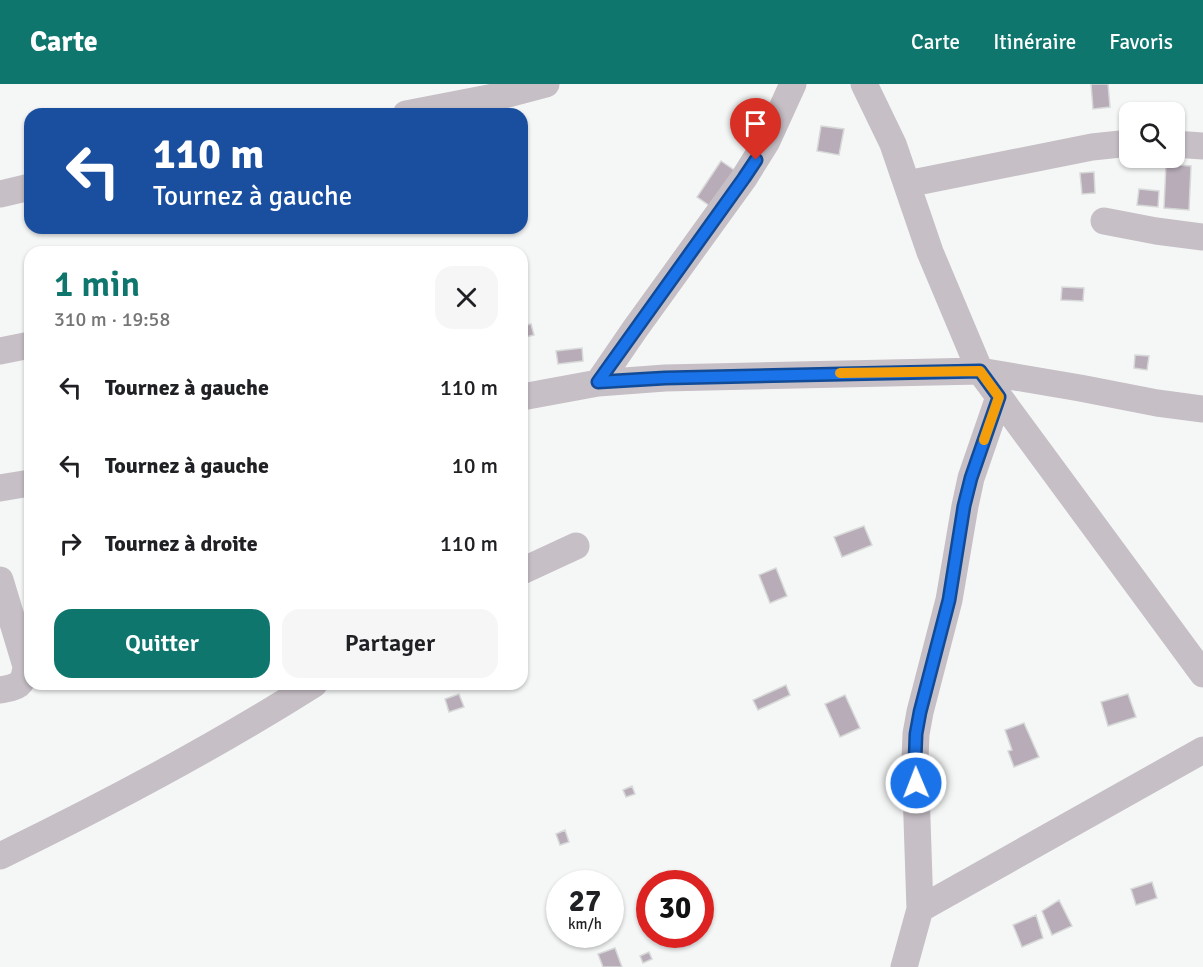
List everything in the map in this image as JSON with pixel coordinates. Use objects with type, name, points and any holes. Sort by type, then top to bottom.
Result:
[{"type":"street","points":[[435,108],[546,84]]},
{"type":"street","points":[[598,382],[744,178],[767,141],[793,84]]},
{"type":"street","points":[[864,84],[893,144],[930,252],[980,371],[1203,674]]},
{"type":"street","points":[[907,184],[1092,147],[1119,144]]},
{"type":"street","points":[[1185,145],[1203,146]]},
{"type":"street","points":[[0,194],[24,188]]},
{"type":"street","points":[[1104,221],[1203,237]]},
{"type":"street","points":[[0,351],[24,346]]},
{"type":"street","points":[[528,396],[598,382],[665,378],[980,371],[1157,403],[1203,409]]},
{"type":"street","points":[[904,967],[920,909],[916,734],[949,600],[964,506],[971,478],[999,397]]},
{"type":"street","points":[[0,488],[24,484]]},
{"type":"street","points":[[528,568],[576,546]]},
{"type":"street","points":[[0,580],[24,659]]},
{"type":"street","points":[[0,690],[16,687],[24,677]]},
{"type":"street","points":[[0,856],[81,817],[186,760],[304,690]]},
{"type":"street","points":[[920,909],[1203,750]]},
{"type":"building","points":[[1091,84],[1108,84],[1110,107],[1093,109]]},
{"type":"building","points":[[821,126],[844,129],[839,155],[817,151]]},
{"type":"building","points":[[721,161],[737,172],[713,208],[697,197]]},
{"type":"building","points":[[1191,166],[1189,210],[1164,208],[1166,168]]},
{"type":"building","points":[[1094,172],[1095,193],[1082,194],[1080,173]]},
{"type":"building","points":[[1139,189],[1159,191],[1158,207],[1137,205]]},
{"type":"building","points":[[1062,287],[1084,288],[1083,301],[1061,300]]},
{"type":"building","points":[[531,324],[534,335],[528,336],[528,325]]},
{"type":"building","points":[[582,348],[583,361],[558,364],[556,351]]},
{"type":"building","points":[[1135,355],[1149,356],[1147,370],[1134,368]]},
{"type":"building","points":[[864,526],[872,545],[842,557],[834,537]]},
{"type":"building","points":[[776,568],[787,596],[770,603],[759,575]]},
{"type":"building","points":[[786,685],[790,695],[758,710],[753,700]]},
{"type":"building","points":[[459,694],[464,707],[449,712],[445,699]]},
{"type":"building","points":[[1128,694],[1136,717],[1108,726],[1101,702]]},
{"type":"building","points":[[845,695],[860,728],[840,737],[825,704]]},
{"type":"building","points":[[1024,723],[1039,757],[1014,767],[1008,751],[1012,750],[1005,730]]},
{"type":"building","points":[[632,786],[635,794],[626,797],[623,790]]},
{"type":"building","points":[[565,830],[569,842],[560,845],[556,834]]},
{"type":"building","points":[[1152,882],[1157,898],[1136,905],[1131,889]]},
{"type":"building","points":[[1059,900],[1072,926],[1052,935],[1042,911]]},
{"type":"building","points":[[1036,915],[1043,938],[1022,947],[1013,925]]},
{"type":"building","points":[[615,948],[622,967],[603,967],[598,954]]},
{"type":"building","points":[[649,952],[652,959],[643,963],[640,956]]},
{"type":"slow traffic","points":[[840,373],[980,371],[999,397],[984,440]]},
{"type":"route","points":[[756,160],[598,382],[665,378],[980,371],[999,397],[971,478],[964,506],[949,600],[916,734],[916,783]]}]
